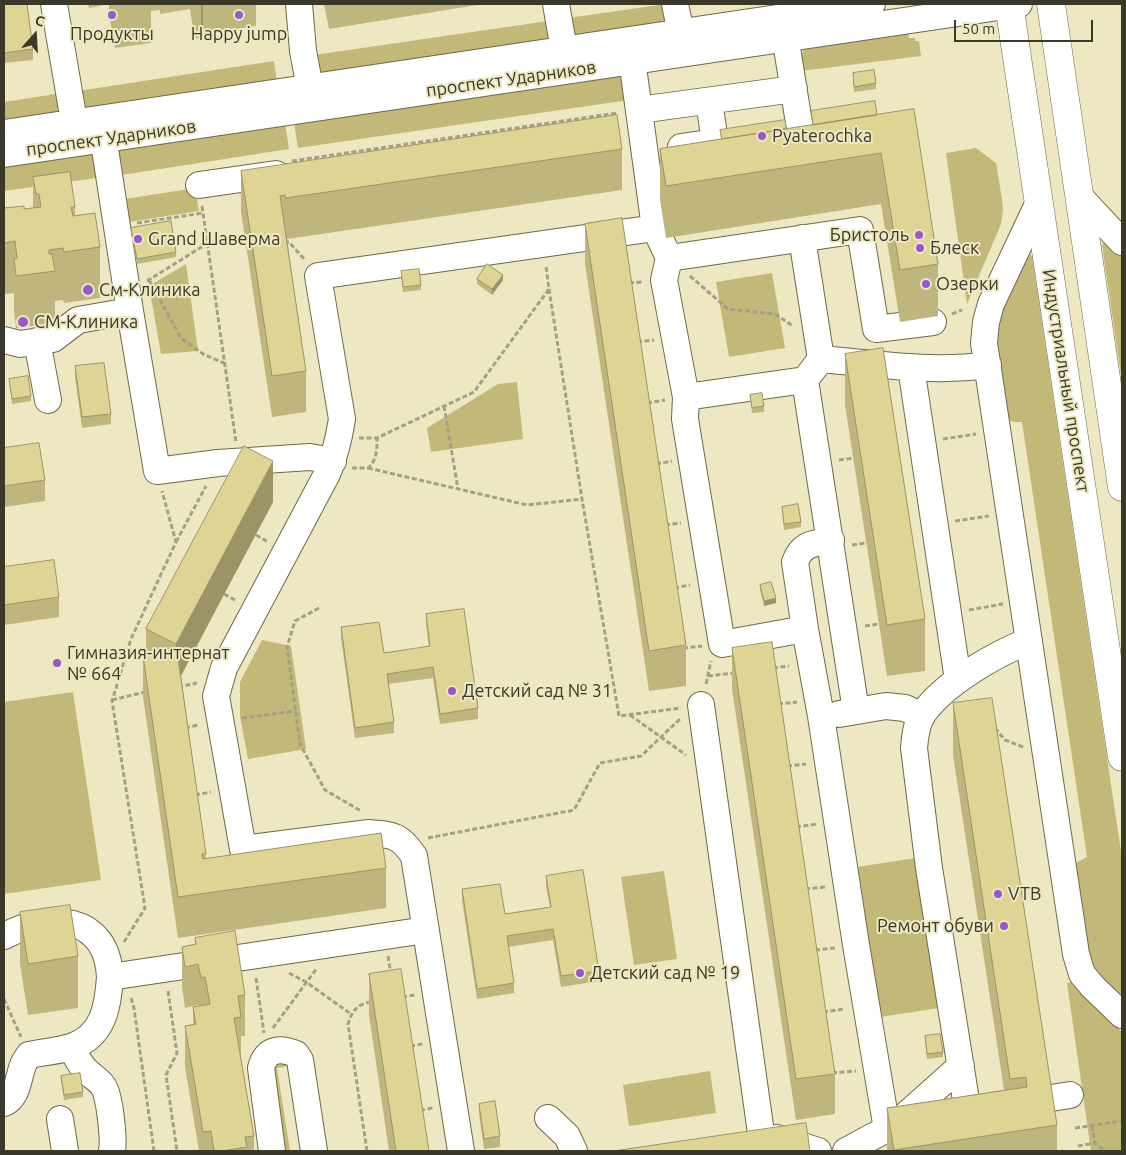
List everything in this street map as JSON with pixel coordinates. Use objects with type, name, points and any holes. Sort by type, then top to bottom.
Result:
[{"type":"main road","name":"Индустриальный проспект","points":[[1012,4],[1039,202],[1122,757]]},
{"type":"main road","points":[[1051,4],[1122,487]]},
{"type":"street","points":[[54,4],[76,133]]},
{"type":"street","points":[[299,4],[303,50],[312,97]]},
{"type":"street","points":[[556,4],[566,60]]},
{"type":"street","points":[[676,4],[683,43]]},
{"type":"street","name":"проспект Ударников","points":[[784,28],[872,4]]},
{"type":"street","name":"проспект Ударников","points":[[4,154],[76,133],[312,97],[784,28],[1012,4]]},
{"type":"street","points":[[784,28],[803,148]]},
{"type":"street","points":[[631,51],[655,228],[668,258],[664,280],[686,397],[685,418],[722,644],[805,629]]},
{"type":"street","points":[[613,125],[640,116],[709,101],[794,89]]},
{"type":"street","points":[[646,152],[715,142],[709,101]]},
{"type":"street","points":[[102,129],[122,257],[135,295],[157,471],[310,457],[336,450]]},
{"type":"street","name":"проспект Ударников","points":[[4,133],[76,133]]},
{"type":"street","points":[[200,185],[300,163]]},
{"type":"street","points":[[1079,196],[1122,242]]},
{"type":"street","points":[[1039,202],[991,304],[986,322],[984,343],[1076,954],[1082,974],[1093,988],[1122,1015]]},
{"type":"street","points":[[461,1151],[414,856],[397,839],[369,833],[243,849],[216,696],[219,680],[336,450],[342,419],[318,276],[655,228]]},
{"type":"street","points":[[668,258],[860,230],[876,329],[932,322]]},
{"type":"street","points":[[686,397],[805,380],[821,359],[802,238]]},
{"type":"street","points":[[4,340],[20,344],[53,339],[78,320],[135,295]]},
{"type":"street","points":[[37,341],[48,400]]},
{"type":"street","points":[[821,359],[911,367],[969,368],[988,365]]},
{"type":"street","points":[[911,367],[958,680]]},
{"type":"street","points":[[805,380],[856,711]]},
{"type":"street","points":[[831,540],[808,545],[799,552],[796,562],[856,945],[891,1126]]},
{"type":"street","points":[[891,1126],[977,1111],[960,1066],[929,868],[914,748],[916,731],[922,716],[936,699],[958,680],[1010,648],[1029,641]]},
{"type":"street","points":[[821,716],[886,706],[905,708],[922,716]]},
{"type":"street","points":[[694,708],[710,772],[752,1135],[818,1151]]},
{"type":"street","points":[[4,936],[31,925],[58,921],[76,924],[94,935],[104,950],[113,972],[104,1018],[90,1036],[72,1047],[29,1055],[23,1064],[16,1091],[4,1103]]},
{"type":"street","points":[[113,972],[164,969],[426,930]]},
{"type":"street","points":[[272,1151],[261,1068],[268,1045],[296,1054],[300,1060],[314,1151]]},
{"type":"street","points":[[72,1047],[77,1060],[86,1071],[103,1084],[107,1093],[114,1143],[112,1151]]},
{"type":"street","points":[[846,1151],[891,1126],[960,1066]]},
{"type":"street","points":[[1045,1099],[1070,1095]]},
{"type":"street","points":[[548,1118],[567,1136],[574,1151]]},
{"type":"street","points":[[60,1119],[65,1151]]},
{"type":"path","points":[[300,163],[374,149],[574,120],[640,116]]},
{"type":"path","points":[[574,120],[574,125]]},
{"type":"path","points":[[506,130],[507,135]]},
{"type":"path","points":[[440,139],[441,144]]},
{"type":"path","points":[[374,149],[374,154]]},
{"type":"path","points":[[154,1151],[134,1008],[129,992],[113,972],[144,908],[112,700],[131,639],[176,542],[228,463],[225,363],[200,185]]},
{"type":"path","points":[[117,227],[203,213]]},
{"type":"path","points":[[281,244],[289,242],[318,276]]},
{"type":"path","points":[[135,295],[208,243]]},
{"type":"path","points":[[543,245],[582,499],[619,716]]},
{"type":"path","points":[[122,257],[139,268],[135,295]]},
{"type":"path","points":[[668,258],[728,309],[775,314],[781,318]]},
{"type":"path","points":[[549,289],[474,392],[377,438],[336,450],[352,468],[368,468],[458,490],[527,504],[582,499]]},
{"type":"path","points":[[135,295],[181,338],[203,354],[225,363]]},
{"type":"path","points":[[444,406],[458,490]]},
{"type":"path","points":[[368,468],[374,463],[377,438]]},
{"type":"path","points":[[157,471],[176,542]]},
{"type":"path","points":[[319,608],[295,621],[287,647],[300,744],[326,790],[384,826],[397,839],[574,810],[600,763],[641,756],[694,708]]},
{"type":"path","points":[[764,669],[811,663]]},
{"type":"path","points":[[708,676],[736,672]]},
{"type":"path","points":[[177,687],[219,680]]},
{"type":"path","points":[[112,700],[150,691]]},
{"type":"path","points":[[221,721],[296,711]]},
{"type":"path","points":[[630,715],[710,772]]},
{"type":"path","points":[[993,725],[1005,740]]},
{"type":"path","points":[[996,737],[1023,747]]},
{"type":"path","points":[[385,936],[392,981]]},
{"type":"path","points":[[268,1045],[306,982],[323,959],[330,944]]},
{"type":"path","points":[[252,955],[264,1032],[268,1045]]},
{"type":"path","points":[[164,969],[177,1053],[166,1075],[176,1151]]},
{"type":"path","points":[[283,970],[306,982],[351,1014]]},
{"type":"path","points":[[394,998],[436,992]]},
{"type":"path","points":[[4,999],[29,1055]]},
{"type":"path","points":[[366,1151],[348,1024],[351,1014],[357,1007],[375,1001]]},
{"type":"path","points":[[1075,1128],[1122,1121]]},
{"type":"path","points":[[1092,1126],[1095,1143],[1105,1151]]},
{"type":"path","points":[[1078,1146],[1095,1143]]},
{"type":"shaded area","points":[[666,4],[673,25],[572,39],[568,18]]},
{"type":"shaded area","points":[[555,20],[558,42],[317,77],[314,55]]},
{"type":"shaded area","points":[[908,30],[909,38],[915,38],[915,41],[919,41],[921,56],[801,71],[800,61],[805,45]]},
{"type":"shaded area","points":[[274,61],[277,82],[82,112],[78,91]]},
{"type":"shaded area","points":[[625,75],[629,100],[298,148],[294,122]]},
{"type":"shaded area","points":[[62,93],[65,115],[4,124],[4,102]]},
{"type":"shaded area","points":[[285,123],[289,149],[115,176],[111,150]]},
{"type":"shaded area","points":[[976,148],[996,163],[1003,211],[1001,224],[967,304],[946,153]]},
{"type":"shaded area","points":[[99,152],[103,177],[4,191],[4,166]]},
{"type":"shaded area","points":[[195,188],[199,211],[122,223],[119,200]]},
{"type":"shaded area","points":[[1105,240],[1122,256],[1122,382],[1102,245]]},
{"type":"shaded area","points":[[1026,254],[1032,256],[1122,858],[1122,1004],[1087,962],[1074,864],[1087,857],[1022,422],[1008,420],[995,328]]},
{"type":"shaded area","points":[[186,264],[198,351],[161,354],[149,286]]},
{"type":"shaded area","points":[[772,273],[785,348],[729,357],[716,282]]},
{"type":"shaded area","points":[[517,382],[523,439],[431,452],[427,428],[498,384]]},
{"type":"shaded area","points":[[262,640],[291,646],[306,749],[248,759],[240,716],[240,682]]},
{"type":"shaded area","points":[[73,692],[101,880],[4,894],[4,702]]},
{"type":"shaded area","points":[[916,858],[939,1008],[880,1017],[857,867]]},
{"type":"shaded area","points":[[664,871],[677,959],[634,965],[621,877]]},
{"type":"shaded area","points":[[1072,982],[1122,1032],[1122,1151],[1091,1151],[1067,983]]},
{"type":"shaded area","points":[[274,1058],[289,1066],[277,1068],[290,1151],[282,1151],[270,1063]]},
{"type":"shaded area","points":[[710,1071],[716,1113],[629,1126],[623,1085]]},
{"type":"building","points":[[4,4],[27,4],[33,49],[4,53]]},
{"type":"building","points":[[874,70],[876,83],[854,87],[853,73]]},
{"type":"building","points":[[875,101],[877,115],[813,125],[811,111]]},
{"type":"building","points":[[914,109],[938,264],[900,270],[881,153],[666,186],[660,149]]},
{"type":"building","points":[[617,115],[622,149],[286,198],[285,195],[280,196],[306,371],[272,376],[241,171]]},
{"type":"building","points":[[785,120],[786,129],[722,139],[720,130]]},
{"type":"building","points":[[70,172],[75,207],[71,207],[73,216],[95,213],[100,247],[64,252],[63,248],[49,250],[49,254],[52,254],[55,271],[16,276],[14,259],[17,258],[15,241],[4,243],[4,208],[24,206],[24,209],[41,207],[33,177]]},
{"type":"building","points":[[622,218],[686,645],[649,651],[585,224]]},
{"type":"building","points":[[171,221],[176,252],[137,259],[131,228]]},
{"type":"building","points":[[487,264],[503,275],[492,289],[477,279]]},
{"type":"building","points":[[419,269],[421,285],[403,287],[401,271]]},
{"type":"building","points":[[883,348],[925,619],[887,625],[845,354]]},
{"type":"building","points":[[104,363],[111,414],[82,417],[75,366]]},
{"type":"building","points":[[28,376],[31,396],[12,399],[9,379]]},
{"type":"building","points":[[762,393],[764,406],[752,408],[750,395]]},
{"type":"building","points":[[39,443],[45,480],[4,486],[4,448]]},
{"type":"building","points":[[244,446],[273,461],[176,644],[146,629]]},
{"type":"building","points":[[798,504],[801,522],[784,524],[782,507]]},
{"type":"building","points":[[54,560],[59,597],[4,605],[4,567]]},
{"type":"building","points":[[771,582],[776,598],[764,601],[760,585]]},
{"type":"building","points":[[464,609],[478,708],[440,714],[433,667],[387,674],[394,722],[355,728],[341,627],[379,622],[384,653],[430,646],[426,614]]},
{"type":"building","points":[[772,642],[835,1074],[796,1079],[732,648]]},
{"type":"building","points":[[177,651],[206,854],[202,854],[203,859],[381,833],[386,868],[178,897],[143,656]]},
{"type":"building","points":[[992,698],[1057,1125],[894,1150],[887,1108],[1027,1087],[1026,1077],[1010,1079],[953,703]]},
{"type":"building","points":[[583,870],[599,971],[561,976],[553,929],[507,936],[514,983],[477,989],[462,889],[500,884],[505,914],[551,907],[546,876]]},
{"type":"building","points":[[70,905],[78,956],[28,964],[20,912]]},
{"type":"building","points":[[235,931],[245,995],[238,996],[241,1017],[234,1018],[254,1136],[245,1137],[247,1147],[214,1151],[211,1131],[203,1132],[185,1026],[196,1024],[193,1007],[210,1004],[205,977],[201,978],[198,964],[185,967],[182,947],[196,944],[195,938]]},
{"type":"building","points":[[401,969],[429,1151],[396,1151],[369,974]]},
{"type":"building","points":[[940,1034],[943,1052],[927,1054],[925,1036]]},
{"type":"building","points":[[80,1073],[83,1092],[64,1095],[61,1076]]},
{"type":"building","points":[[495,1101],[500,1136],[484,1139],[479,1104]]},
{"type":"building","points":[[806,1123],[810,1151],[614,1151]]},
{"type":"place","name":"Продукты","points":[[112,15]]},
{"type":"place","name":"Happy jump","points":[[239,15]]},
{"type":"place","name":"Pyaterochka","points":[[762,136]]},
{"type":"place","name":"Бристоль","points":[[919,235]]},
{"type":"place","name":"Grand Шаверма","points":[[138,239]]},
{"type":"place","name":"Блеск","points":[[920,248]]},
{"type":"place","name":"Озерки","points":[[926,284]]},
{"type":"place","name":"См-Клиника","points":[[88,290]]},
{"type":"place","name":"СМ-Клиника","points":[[23,322]]},
{"type":"place","name":"Гимназия-интернат № 664","points":[[57,663]]},
{"type":"place","name":"Детский сад № 31","points":[[452,691]]},
{"type":"place","name":"VTB","points":[[998,894]]},
{"type":"place","name":"Ремонт обуви","points":[[1004,926]]},
{"type":"place","name":"Детский сад № 19","points":[[580,973]]}]
